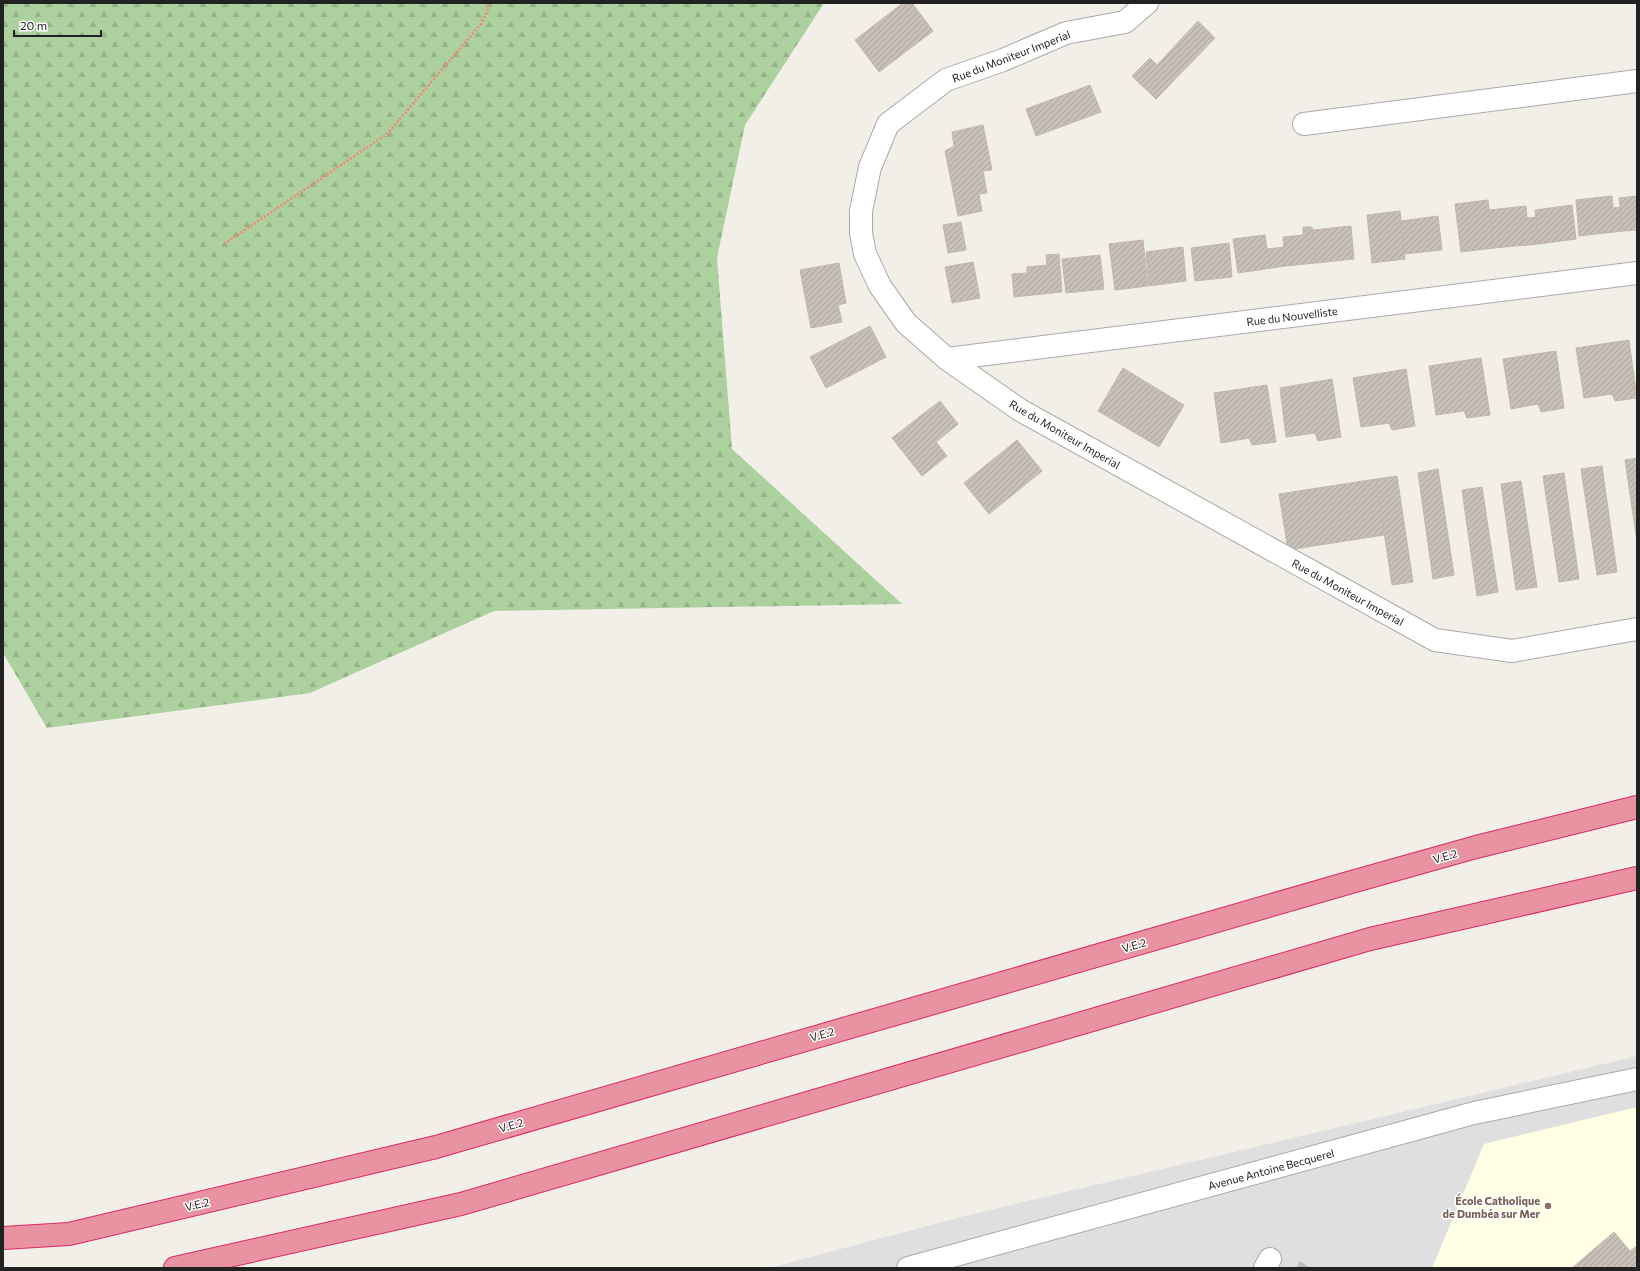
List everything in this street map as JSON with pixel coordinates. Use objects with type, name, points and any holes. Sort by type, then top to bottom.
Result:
[{"type":"highway","name":"V.E.2","points":[[3,1238],[69,1234],[436,1147],[1363,879],[1585,818],[1637,807]]},
{"type":"highway","points":[[175,1268],[462,1204],[1370,939],[1637,878]]},
{"type":"street","name":"Rue du Moniteur Imperial","points":[[1147,3],[1125,22],[1066,33],[1003,60],[946,80],[888,124],[870,167],[861,211],[861,233],[866,254],[880,286],[906,322],[947,359],[1020,410],[1435,640],[1512,651],[1637,629]]},
{"type":"street","points":[[1304,124],[1637,81]]},
{"type":"street","name":"Rue du Nouvelliste","points":[[947,359],[1637,273]]},
{"type":"street","name":"Avenue Antoine Becquerel","points":[[908,1268],[1474,1113],[1637,1079]]},
{"type":"path","points":[[224,244],[387,134],[481,24],[491,3]]},
{"type":"shaded area","points":[[1637,1056],[1637,1268],[769,1268],[965,1216]]},
{"type":"shaded area","name":"École Catholique de Dumbéa sur Mer","points":[[1637,1107],[1637,1268],[1432,1268],[1484,1144]]},
{"type":"green space","points":[[3,3],[824,3],[745,125],[717,258],[732,449],[902,604],[494,611],[310,693],[47,728],[3,653]]},
{"type":"building","points":[[903,3],[912,3],[933,31],[879,72],[855,40]]},
{"type":"building","points":[[1198,21],[1215,38],[1156,99],[1132,76],[1150,58],[1157,65]]},
{"type":"building","points":[[1090,85],[1101,112],[1036,136],[1026,109]]},
{"type":"building","points":[[983,125],[992,170],[983,171],[987,193],[979,194],[982,211],[958,216],[945,151],[954,146],[952,132]]},
{"type":"building","points":[[1612,196],[1613,208],[1621,207],[1623,231],[1579,236],[1576,200]]},
{"type":"building","points":[[1637,196],[1637,230],[1623,231],[1619,198]]},
{"type":"building","points":[[1488,200],[1494,248],[1461,252],[1455,204]]},
{"type":"building","points":[[1572,205],[1576,239],[1539,244],[1535,210]]},
{"type":"building","points":[[1526,206],[1527,218],[1536,217],[1539,244],[1494,248],[1489,210]]},
{"type":"building","points":[[1400,211],[1405,259],[1372,263],[1367,215]]},
{"type":"building","points":[[1438,216],[1442,250],[1404,254],[1401,221]]},
{"type":"building","points":[[961,222],[966,250],[948,253],[943,225]]},
{"type":"building","points":[[1351,226],[1354,259],[1316,263],[1313,230]]},
{"type":"building","points":[[1303,227],[1312,227],[1316,263],[1285,266],[1283,237],[1303,235]]},
{"type":"building","points":[[1265,235],[1267,249],[1284,247],[1285,266],[1238,273],[1233,239]]},
{"type":"building","points":[[1143,240],[1148,286],[1115,290],[1109,244]]},
{"type":"building","points":[[1229,243],[1232,277],[1195,281],[1191,248]]},
{"type":"building","points":[[1183,247],[1186,281],[1149,286],[1146,252]]},
{"type":"building","points":[[1059,254],[1062,292],[1014,297],[1012,274],[1027,273],[1027,267],[1047,265],[1046,255]]},
{"type":"building","points":[[1100,255],[1104,289],[1066,293],[1062,259]]},
{"type":"building","points":[[973,262],[980,298],[952,303],[945,267]]},
{"type":"building","points":[[839,263],[846,303],[838,305],[842,322],[811,328],[800,270]]},
{"type":"building","points":[[870,326],[886,357],[826,388],[810,357]]},
{"type":"building","points":[[1629,340],[1637,398],[1615,401],[1612,394],[1584,398],[1576,348]]},
{"type":"building","points":[[1556,351],[1564,408],[1541,412],[1538,404],[1511,409],[1503,359]]},
{"type":"building","points":[[1481,358],[1490,415],[1467,418],[1464,411],[1436,415],[1429,366]]},
{"type":"building","points":[[1123,368],[1184,405],[1159,447],[1098,411]]},
{"type":"building","points":[[1406,369],[1415,426],[1392,430],[1389,423],[1361,427],[1353,378]]},
{"type":"building","points":[[1332,379],[1341,437],[1318,441],[1315,433],[1286,437],[1280,388]]},
{"type":"building","points":[[1267,385],[1276,442],[1252,445],[1249,438],[1221,443],[1214,393]]},
{"type":"building","points":[[940,401],[958,424],[936,442],[947,456],[922,476],[892,438]]},
{"type":"building","points":[[1017,440],[1042,471],[989,514],[964,483]]},
{"type":"building","points":[[1637,458],[1637,542],[1625,460]]},
{"type":"building","points":[[1602,466],[1617,572],[1597,575],[1581,469]]},
{"type":"building","points":[[1438,469],[1454,575],[1433,579],[1418,473]]},
{"type":"building","points":[[1564,473],[1579,579],[1559,582],[1543,476]]},
{"type":"building","points":[[1397,476],[1413,582],[1392,585],[1376,479]]},
{"type":"building","points":[[1376,479],[1384,535],[1288,550],[1279,494]]},
{"type":"building","points":[[1521,481],[1537,587],[1516,590],[1501,484]]},
{"type":"building","points":[[1482,487],[1498,592],[1477,596],[1462,490]]},
{"type":"building","points":[[1614,1232],[1630,1251],[1637,1246],[1637,1268],[1572,1268]]},
{"type":"building","points":[[1300,1262],[1310,1268],[1297,1268]]},
{"type":"place","name":"École Catholique de Dumbéa sur Mer","points":[[1548,1206]]}]
